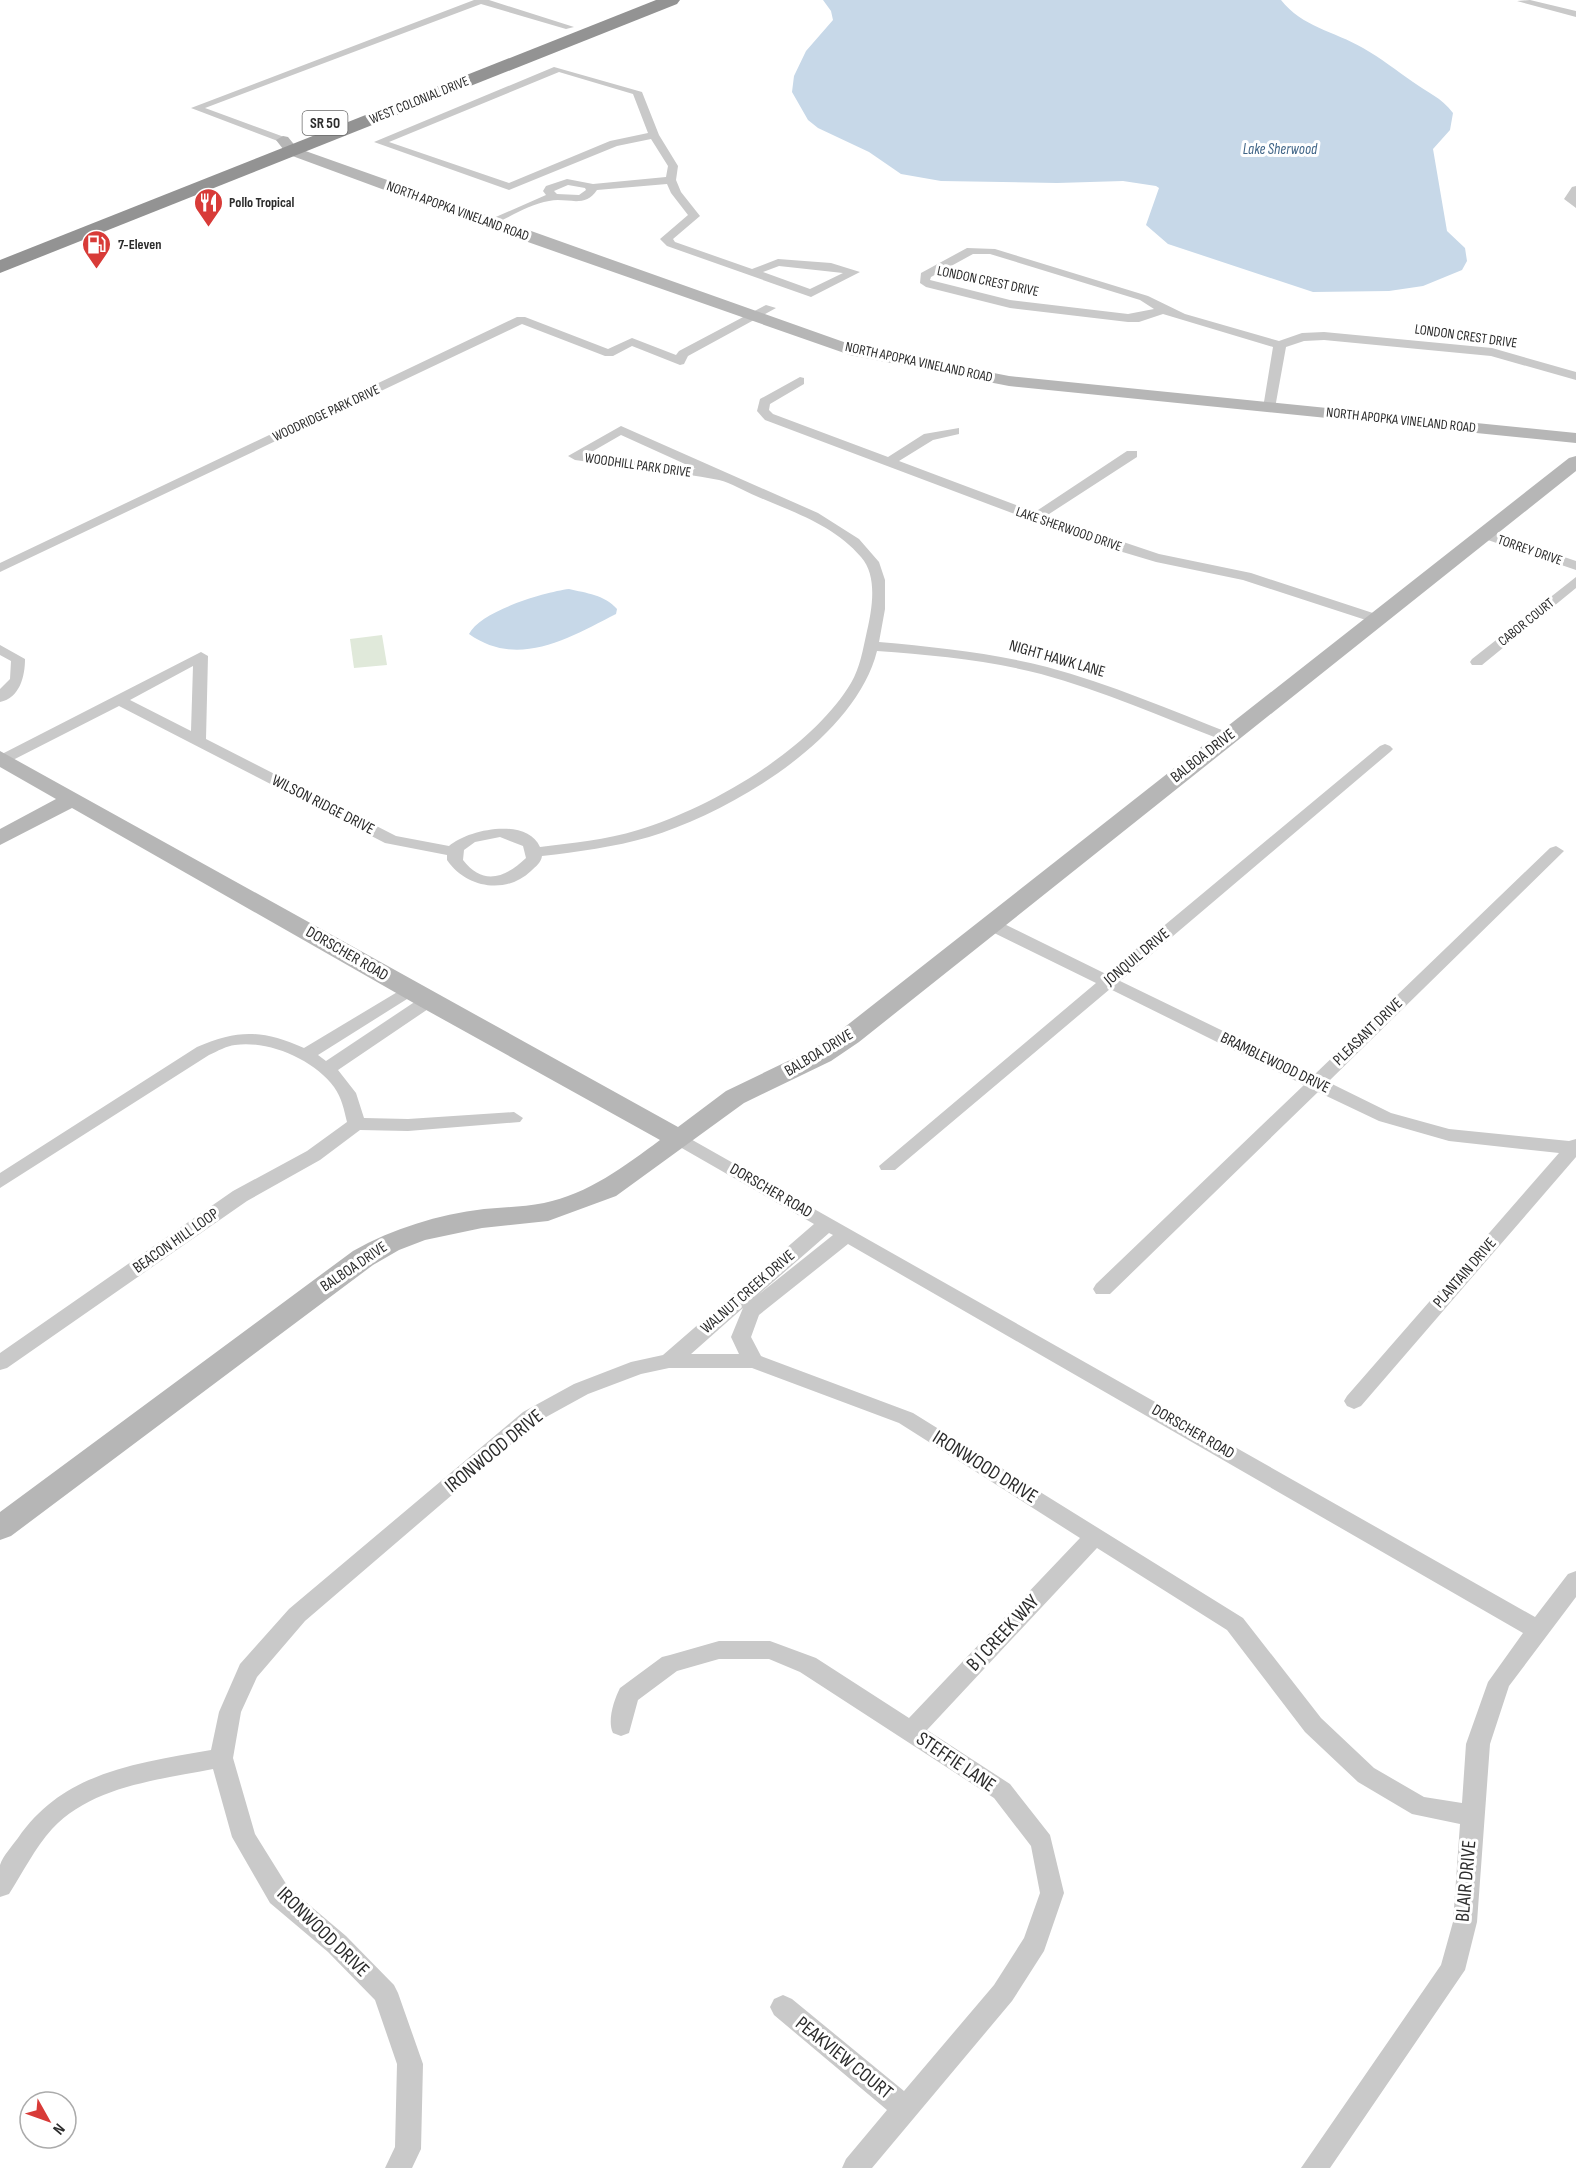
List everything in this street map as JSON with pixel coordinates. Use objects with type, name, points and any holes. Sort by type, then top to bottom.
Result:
[{"type":"highway","name":"WEST COLONIAL DRIVE","points":[[0,267],[638,0]]},
{"type":"highway","name":"WEST COLONIAL DRIVE","points":[[0,251],[295,145],[671,0]]},
{"type":"highway","points":[[545,50],[562,38],[569,27]]},
{"type":"highway","points":[[0,256],[47,233]]},
{"type":"street","points":[[295,145],[196,108],[483,0],[569,27]]},
{"type":"street","points":[[1522,1],[1576,14]]},
{"type":"street","points":[[654,135],[614,144],[509,187],[378,142],[558,69],[637,92],[654,135],[673,166],[671,180],[676,193],[694,216],[666,239],[671,244],[752,273],[811,293],[854,272],[831,266],[778,262],[752,273]]},
{"type":"street","name":"NORTH APOPKA VINELAND ROAD","points":[[295,145],[508,214],[859,338],[919,353],[1269,402],[1576,438]]},
{"type":"street","name":"NORTH APOPKA VINELAND ROAD","points":[[295,145],[488,223],[746,320],[850,350],[927,367],[1009,381],[1576,426]]},
{"type":"street","points":[[586,185],[591,194],[580,198],[566,199],[553,196],[548,191],[554,185],[671,180]]},
{"type":"street","points":[[1576,189],[1569,200],[1576,205]]},
{"type":"street","points":[[488,223],[553,196]]},
{"type":"street","name":"LONDON CREST DRIVE","points":[[1163,310],[1139,318],[1128,318],[1010,304],[930,285],[924,281],[925,275],[971,250],[981,249],[1121,290],[1144,298],[1163,310],[1280,345],[1302,337],[1324,336],[1492,352],[1576,376]]},
{"type":"street","name":"WOODRIDGE PARK DRIVE","points":[[0,568],[521,320],[609,353],[629,343],[680,361],[683,354],[770,308]]},
{"type":"street","name":"WOODRIDGE PARK DRIVE","points":[[658,353],[679,346],[700,333],[746,320]]},
{"type":"street","points":[[1269,402],[1280,345]]},
{"type":"street","name":"LAKE SHERWOOD DRIVE","points":[[801,381],[764,402],[763,411],[769,417],[1035,518],[1156,558],[1256,579],[1377,620]]},
{"type":"street","name":"WOODHILL PARK DRIVE","points":[[535,852],[607,842],[659,828],[737,791],[798,750],[834,719],[859,682],[871,646],[879,605],[877,570],[867,555],[841,530],[799,508],[621,430],[575,456],[724,477]]},
{"type":"street","points":[[888,463],[929,437],[954,431]]},
{"type":"street","points":[[1035,518],[1132,454]]},
{"type":"street","name":"BALBOA DRIVE","points":[[0,1528],[372,1253],[420,1231],[482,1219],[548,1212],[576,1204],[632,1174],[735,1097],[804,1064],[850,1036],[1576,462]]},
{"type":"street","name":"TORREY DRIVE","points":[[1484,534],[1576,566]]},
{"type":"street","name":"CABOR COURT","points":[[1477,662],[1576,581]]},
{"type":"street","name":"NIGHT HAWK LANE","points":[[871,646],[961,654],[1018,664],[1094,687],[1227,737]]},
{"type":"street","points":[[0,649],[18,659],[17,680],[0,698]]},
{"type":"street","points":[[1,759],[201,656],[198,740]]},
{"type":"street","name":"WILSON RIDGE DRIVE","points":[[119,700],[391,840],[455,852]]},
{"type":"street","name":"JONQUIL DRIVE","points":[[888,1166],[1385,749]]},
{"type":"street","name":"DORSCHER ROAD","points":[[1,759],[419,995],[680,1139],[1538,1630]]},
{"type":"street","points":[[0,838],[72,799]]},
{"type":"street","points":[[500,832],[523,838],[531,844],[535,852],[529,867],[520,873],[493,880],[464,873],[454,860],[455,852],[473,837],[500,832]]},
{"type":"street","name":"PLEASANT DRIVE","points":[[1103,1289],[1556,851]]},
{"type":"street","name":"BRAMBLEWOOD DRIVE","points":[[990,924],[1317,1082],[1384,1117],[1449,1136],[1575,1147]]},
{"type":"street","points":[[306,1055],[419,995]]},
{"type":"street","points":[[326,1069],[419,995]]},
{"type":"street","points":[[0,1182],[203,1051],[234,1039],[266,1039],[306,1055],[326,1069],[347,1091],[357,1124],[408,1125],[514,1118]]},
{"type":"street","name":"BEACON HILL LOOP","points":[[0,1363],[243,1194],[302,1164],[339,1141],[357,1124]]},
{"type":"street","name":"PLANTAIN DRIVE","points":[[1354,1401],[1575,1147]]},
{"type":"street","name":"WALNUT CREEK DRIVE","points":[[669,1361],[828,1223]]},
{"type":"street","name":"WALNUT CREEK DRIVE","points":[[753,1361],[741,1337],[751,1311],[847,1234]]},
{"type":"street","name":"IRONWOOD DRIVE","points":[[398,2168],[408,2149],[410,2064],[385,1993],[337,1944],[279,1895],[244,1837],[221,1758],[230,1712],[248,1671],[297,1616],[530,1417],[581,1389],[638,1367],[669,1361],[753,1361],[906,1418],[1235,1624],[1313,1725],[1366,1775],[1420,1807],[1472,1815]]},
{"type":"street","name":"B J CREEK WAY","points":[[910,1731],[1096,1535]]},
{"type":"street","name":"BLAIR DRIVE","points":[[1314,2168],[1452,1970],[1465,1922],[1478,1744],[1499,1682],[1576,1580]]},
{"type":"street","name":"STEFFIE LANE","points":[[621,1726],[628,1695],[670,1664],[719,1650],[770,1650],[808,1665],[1002,1791],[1042,1842],[1052,1893],[1035,1943],[1003,1992],[855,2168]]},
{"type":"street","points":[[0,1886],[45,1820],[83,1792],[145,1773],[221,1758]]},
{"type":"street","name":"PEAKVIEW COURT","points":[[783,2007],[905,2108]]},
{"type":"green space","points":[[382,635],[387,665],[354,668],[350,639]]},
{"type":"water","name":"Lake Sherwood","points":[[823,0],[1281,0],[1289,9],[1309,23],[1352,42],[1376,56],[1439,99],[1453,113],[1450,130],[1433,149],[1447,231],[1465,248],[1467,261],[1462,270],[1423,286],[1389,291],[1313,292],[1168,244],[1146,225],[1159,188],[1156,186],[1123,181],[1057,183],[941,181],[901,174],[869,152],[818,128],[808,120],[792,92],[794,76],[806,51],[833,20],[831,11]]},
{"type":"water","points":[[569,589],[595,595],[607,601],[617,609],[616,614],[562,640],[525,649],[506,649],[487,644],[469,634],[475,626],[499,610],[530,598]]},
{"type":"place","name":"Pollo Tropical","points":[[208,228]]},
{"type":"place","name":"7-Eleven","points":[[97,270]]}]
